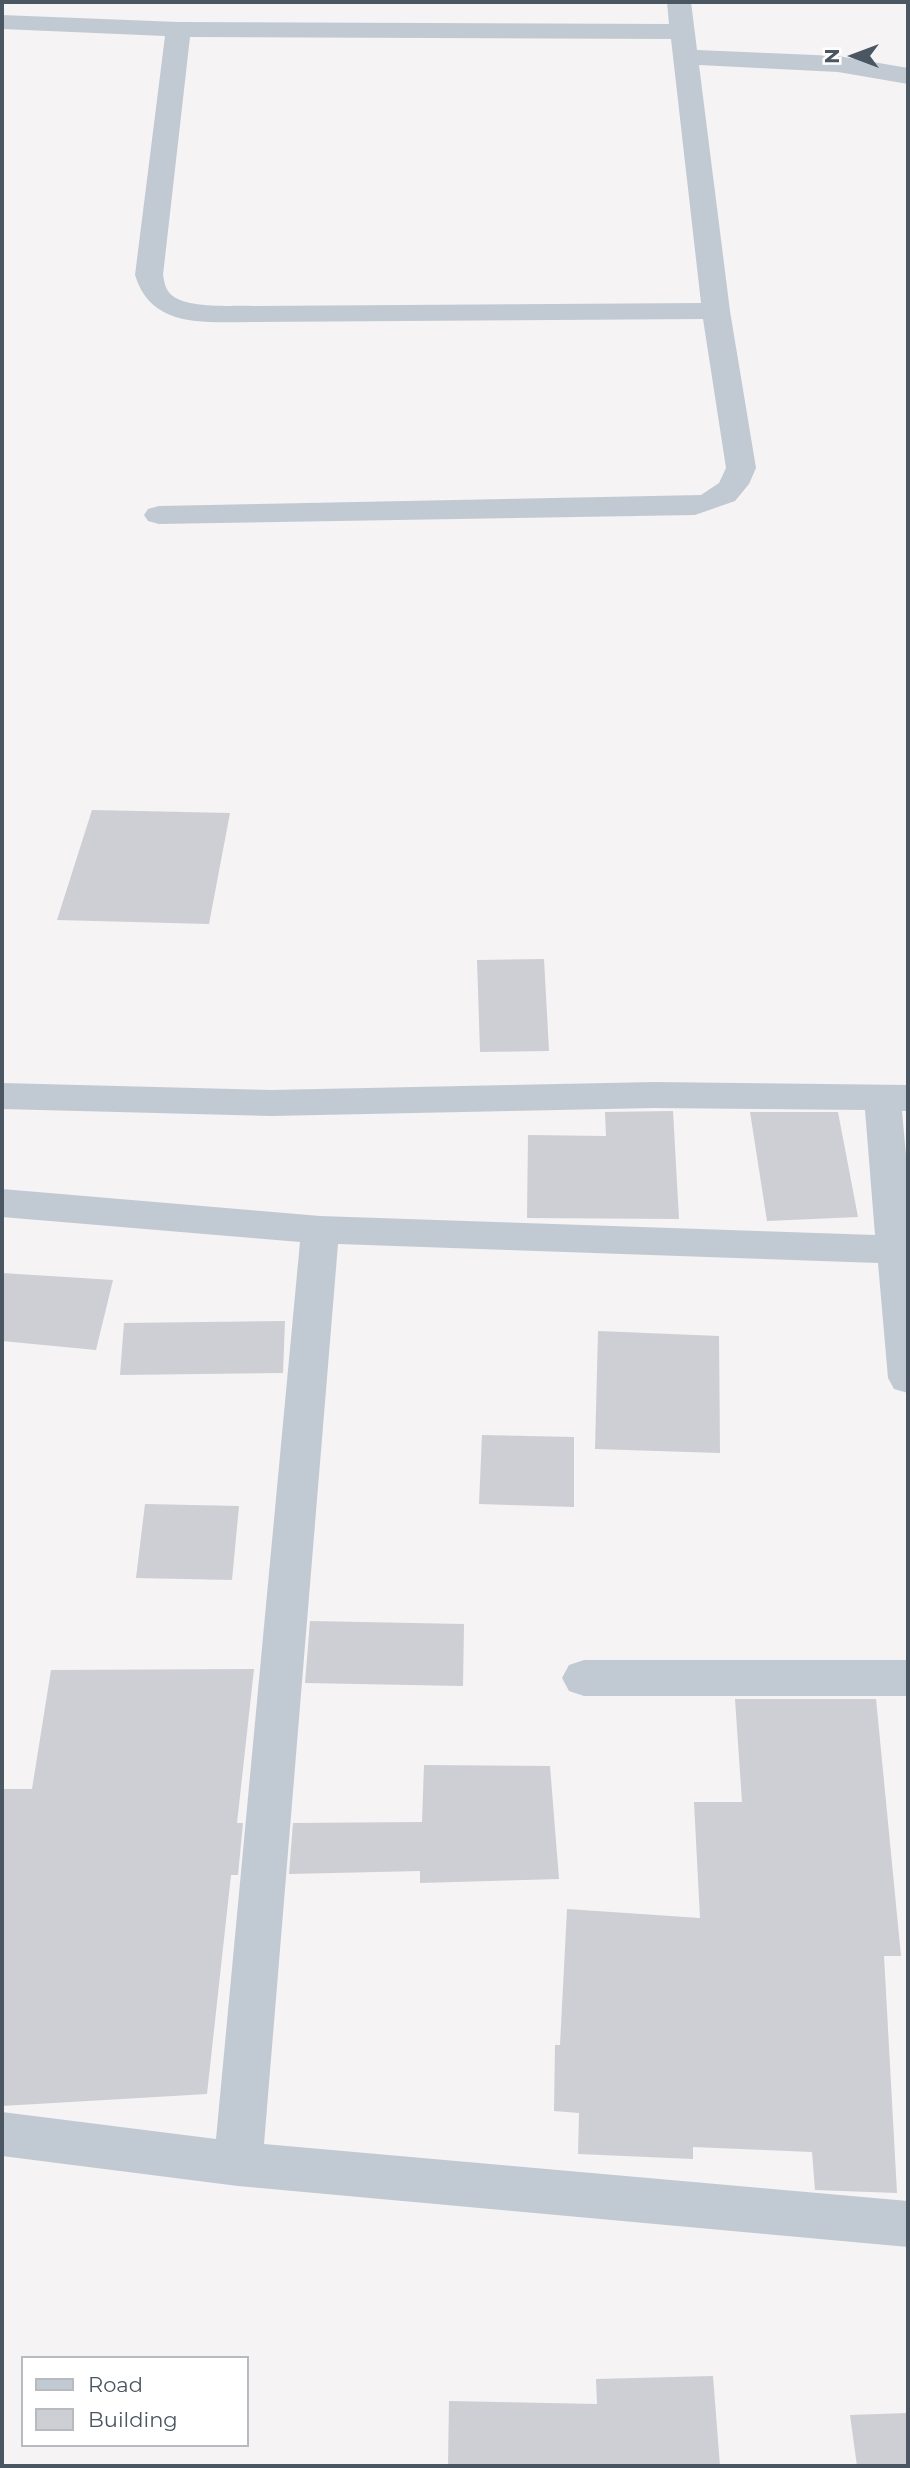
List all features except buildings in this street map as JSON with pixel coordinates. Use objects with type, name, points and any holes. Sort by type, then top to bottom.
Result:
[{"type":"street","points":[[159,515],[695,506],[718,501],[737,481],[741,468],[716,311],[679,2]]},
{"type":"street","points":[[2,22],[684,44],[908,76]]},
{"type":"street","points":[[178,29],[149,275],[157,296],[176,308],[207,313],[253,314],[716,311]]},
{"type":"street","points":[[2,1096],[271,1103],[654,1095],[895,1098],[908,1378]]},
{"type":"street","points":[[2,1203],[320,1230],[903,1250]]},
{"type":"street","points":[[239,2164],[320,1230]]},
{"type":"street","points":[[583,1678],[908,1678]]},
{"type":"street","points":[[2,2134],[239,2164],[908,2224]]}]
